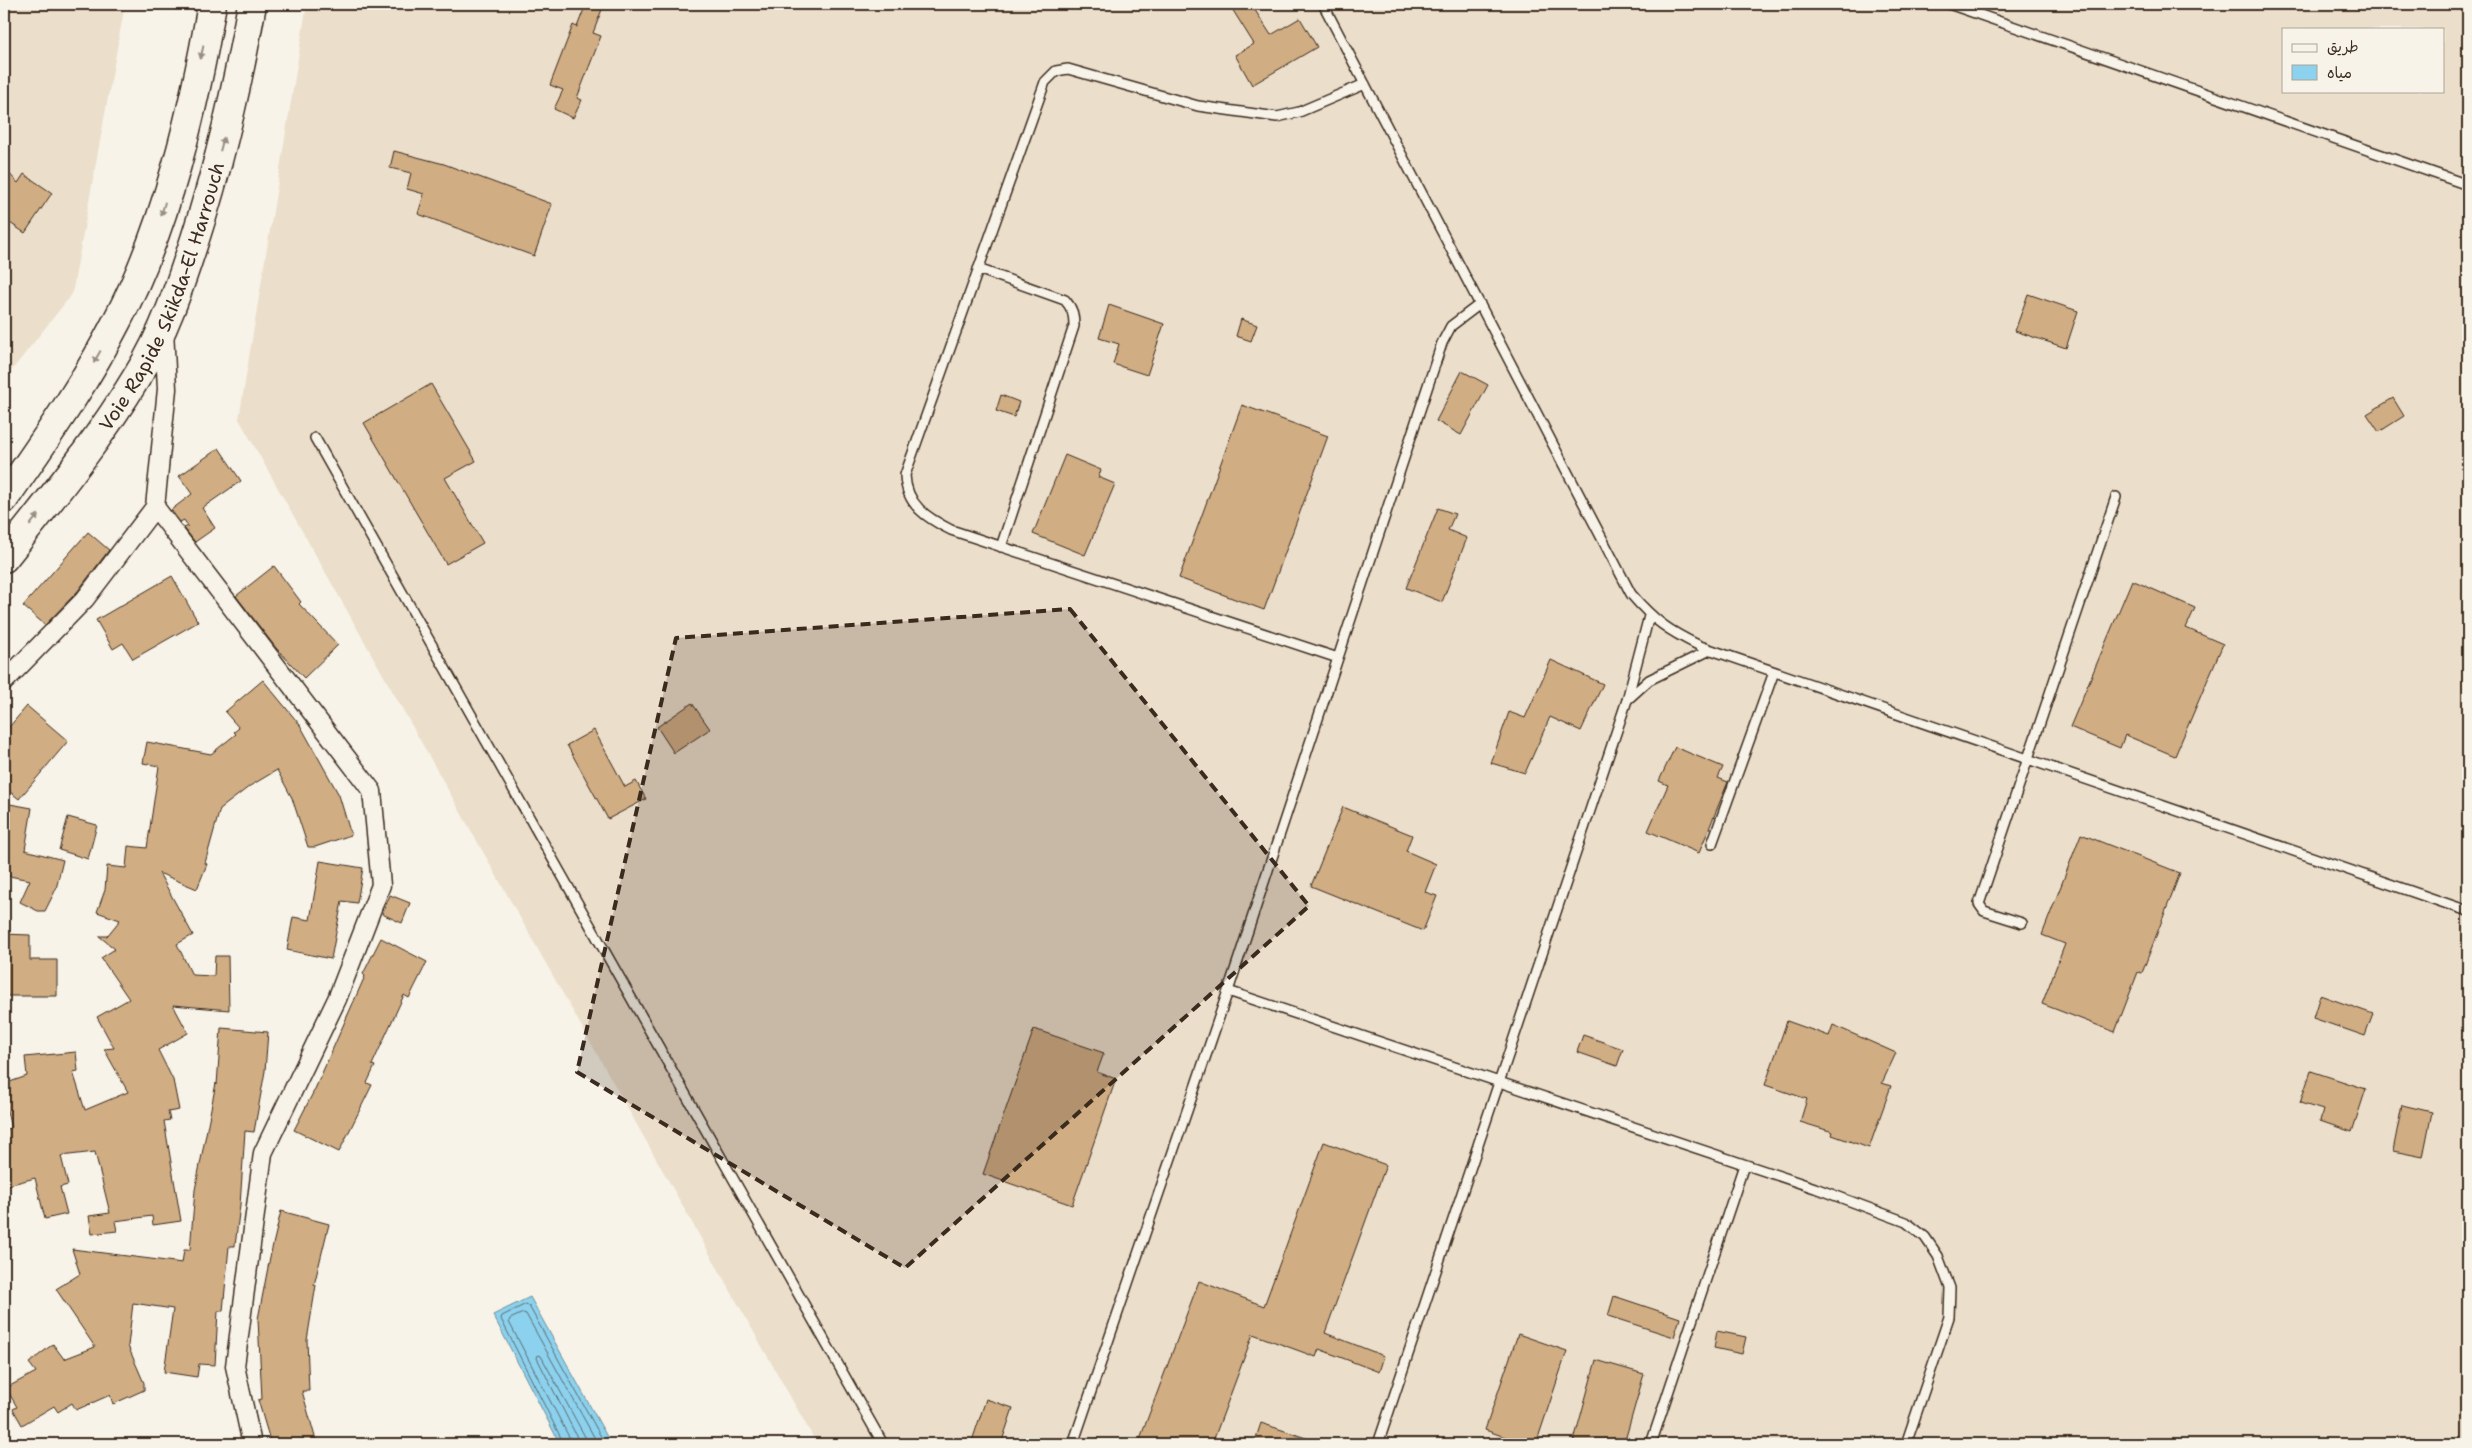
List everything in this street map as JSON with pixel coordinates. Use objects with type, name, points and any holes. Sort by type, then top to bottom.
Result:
[{"type":"highway","name":"Voie Rapide Skikda-El Harrouch","points":[[4,499],[76,395],[118,320],[156,233],[182,143],[212,4]]},
{"type":"highway","name":"Voie Rapide Skikda-El Harrouch","points":[[4,558],[90,449],[140,374],[178,294],[204,211],[236,92],[252,4]]},
{"type":"street","points":[[4,682],[85,599],[155,508],[167,389],[164,322]]},
{"type":"street","points":[[155,508],[372,791],[373,800],[381,884],[336,999],[263,1153],[235,1366],[252,1444]]},
{"type":"lane","points":[[1323,4],[1631,594],[1650,616],[1672,633],[1710,650],[2468,911]]},
{"type":"lane","points":[[1949,4],[2468,184]]},
{"type":"lane","points":[[1338,658],[951,530],[927,518],[914,505],[905,488],[904,475],[1044,82],[1056,71],[1068,69],[1198,106],[1277,116],[1299,112],[1365,84]]},
{"type":"lane","points":[[978,269],[1064,300],[1071,307],[1074,315],[1074,326],[1001,547]]},
{"type":"lane","points":[[1073,1444],[1228,991],[1442,343],[1452,326],[1480,304]]},
{"type":"lane","points":[[315,438],[884,1444]]},
{"type":"lane","points":[[2022,922],[1984,912],[1979,904],[2116,498]]},
{"type":"lane","points":[[1378,1444],[1627,700],[1650,616]]},
{"type":"lane","points":[[1627,700],[1649,680],[1710,650]]},
{"type":"lane","points":[[1712,844],[1774,672]]},
{"type":"lane","points":[[1228,991],[1498,1084],[1744,1165],[1906,1222],[1925,1238],[1938,1256],[1950,1288],[1949,1317],[1906,1444]]},
{"type":"lane","points":[[1651,1444],[1744,1165]]},
{"type":"highlighted area","points":[[1070,609],[1309,906],[905,1268],[577,1072],[676,638]]},
{"type":"shaded area","points":[[4,4],[125,4],[72,294],[4,380]]},
{"type":"shaded area","points":[[307,4],[2468,4],[2468,1444],[817,1444],[239,419]]},
{"type":"water","points":[[530,1297],[611,1444],[560,1444],[493,1315]]},
{"type":"building","points":[[586,4],[604,4],[593,33],[601,36],[577,98],[582,100],[573,118],[554,109],[563,90],[550,85],[573,25],[577,27]]},
{"type":"building","points":[[1229,4],[1251,4],[1271,35],[1300,18],[1317,47],[1252,85],[1235,55],[1254,44]]},
{"type":"building","points":[[394,151],[444,164],[552,204],[534,256],[418,214],[424,194],[407,189],[411,173],[390,168]]},
{"type":"building","points":[[4,168],[18,183],[24,174],[52,193],[25,233],[4,219]]},
{"type":"building","points":[[2028,294],[2078,311],[2066,348],[2015,331]]},
{"type":"building","points":[[1109,305],[1164,324],[1147,375],[1113,364],[1119,344],[1099,338]]},
{"type":"building","points":[[1241,319],[1257,325],[1251,341],[1236,336]]},
{"type":"building","points":[[1462,371],[1488,385],[1461,435],[1436,421]]},
{"type":"building","points":[[431,384],[476,461],[445,478],[483,543],[446,564],[364,423]]},
{"type":"building","points":[[1001,395],[1019,402],[1014,417],[996,411]]},
{"type":"building","points":[[2393,398],[2404,416],[2379,432],[2367,414]]},
{"type":"building","points":[[1242,405],[1328,436],[1264,610],[1179,578]]},
{"type":"building","points":[[219,448],[241,481],[202,508],[215,528],[195,542],[184,528],[188,526],[184,520],[180,522],[171,510],[192,494],[179,476]]},
{"type":"building","points":[[1065,455],[1101,470],[1098,477],[1115,484],[1085,555],[1033,534]]},
{"type":"building","points":[[1438,508],[1455,514],[1448,530],[1467,538],[1442,602],[1406,588]]},
{"type":"building","points":[[88,532],[109,550],[77,592],[45,625],[23,606]]},
{"type":"building","points":[[274,566],[301,602],[299,604],[338,645],[304,678],[276,648],[236,596]]},
{"type":"building","points":[[172,576],[198,622],[133,659],[123,643],[113,649],[96,620]]},
{"type":"building","points":[[2132,580],[2195,608],[2186,628],[2223,644],[2175,756],[2125,735],[2120,748],[2070,727]]},
{"type":"building","points":[[1551,660],[1603,684],[1581,731],[1550,717],[1525,773],[1491,763],[1509,712],[1525,718]]},
{"type":"building","points":[[263,680],[300,725],[339,795],[351,835],[315,847],[308,847],[292,798],[277,770],[250,786],[220,809],[205,863],[207,864],[197,889],[159,873],[193,935],[177,944],[192,975],[214,976],[215,956],[228,956],[229,1010],[173,1005],[188,1033],[158,1050],[173,1080],[179,1110],[168,1112],[170,1120],[164,1121],[181,1221],[153,1225],[152,1216],[115,1221],[117,1231],[92,1234],[89,1216],[110,1213],[95,1152],[61,1156],[68,1185],[60,1187],[67,1214],[45,1219],[35,1178],[4,1186],[4,1130],[11,1128],[4,1099],[4,1084],[27,1076],[25,1057],[76,1052],[78,1071],[73,1072],[85,1110],[128,1092],[104,1049],[114,1048],[97,1017],[129,999],[101,958],[115,949],[99,936],[107,936],[120,920],[97,912],[105,890],[107,866],[126,868],[128,846],[147,848],[159,766],[143,763],[147,742],[211,754],[236,734],[234,732],[239,728],[225,712]]},
{"type":"building","points":[[692,703],[710,729],[674,753],[657,727]]},
{"type":"building","points":[[27,706],[68,741],[19,799],[4,787],[4,733]]},
{"type":"building","points":[[594,730],[625,787],[636,781],[646,799],[608,819],[567,745]]},
{"type":"building","points":[[1675,747],[1723,767],[1718,778],[1728,782],[1699,853],[1648,831],[1668,785],[1659,781]]},
{"type":"building","points":[[10,804],[32,808],[25,850],[63,860],[56,889],[45,911],[38,911],[20,902],[30,880],[4,875],[4,841]]},
{"type":"building","points":[[1343,807],[1412,835],[1406,851],[1436,864],[1425,892],[1437,896],[1423,931],[1311,886]]},
{"type":"building","points":[[68,817],[97,825],[88,859],[59,850]]},
{"type":"building","points":[[2081,834],[2180,873],[2142,973],[2138,972],[2115,1032],[2042,1004],[2065,944],[2042,935]]},
{"type":"building","points":[[320,861],[363,868],[357,903],[342,901],[331,959],[287,950],[293,917],[310,920]]},
{"type":"building","points":[[390,895],[410,903],[402,923],[382,914]]},
{"type":"building","points":[[4,934],[30,935],[30,960],[57,960],[57,996],[4,996]]},
{"type":"building","points":[[381,938],[427,962],[409,998],[404,995],[372,1065],[375,1066],[367,1083],[372,1085],[339,1152],[294,1130],[315,1089],[365,976],[363,974]]},
{"type":"building","points":[[2320,995],[2373,1014],[2365,1036],[2313,1018]]},
{"type":"building","points":[[1787,1021],[1829,1036],[1833,1025],[1896,1053],[1882,1083],[1891,1086],[1869,1148],[1832,1135],[1833,1132],[1800,1122],[1807,1099],[1765,1085]]},
{"type":"building","points":[[221,1028],[268,1032],[265,1071],[254,1132],[245,1131],[235,1246],[229,1246],[223,1311],[218,1311],[215,1365],[199,1364],[197,1377],[164,1372],[173,1309],[133,1303],[128,1346],[144,1383],[144,1390],[113,1404],[110,1395],[76,1410],[72,1403],[58,1412],[54,1406],[22,1425],[13,1409],[17,1407],[6,1388],[36,1372],[29,1363],[53,1344],[64,1359],[95,1347],[56,1289],[80,1274],[72,1249],[182,1263],[184,1250],[190,1250],[195,1190],[216,1083],[217,1085]]},
{"type":"building","points":[[1034,1029],[1104,1053],[1097,1072],[1116,1079],[1072,1205],[983,1174]]},
{"type":"building","points":[[1583,1035],[1623,1049],[1617,1066],[1577,1052]]},
{"type":"building","points":[[2311,1071],[2366,1089],[2352,1132],[2320,1121],[2323,1110],[2300,1103]]},
{"type":"building","points":[[2402,1105],[2432,1112],[2423,1157],[2393,1151]]},
{"type":"building","points":[[1324,1142],[1386,1165],[1325,1333],[1384,1356],[1379,1372],[1319,1349],[1316,1357],[1253,1334],[1212,1444],[1138,1444],[1199,1281],[1264,1306]]},
{"type":"building","points":[[281,1211],[329,1224],[314,1285],[316,1285],[307,1340],[309,1391],[302,1391],[317,1444],[271,1444],[258,1400],[262,1399],[258,1319]]},
{"type":"building","points":[[1614,1296],[1680,1318],[1674,1337],[1608,1316]]},
{"type":"building","points":[[1717,1331],[1746,1337],[1742,1354],[1714,1348]]},
{"type":"building","points":[[1518,1334],[1567,1351],[1536,1444],[1525,1444],[1485,1430]]},
{"type":"building","points":[[1596,1360],[1644,1374],[1624,1444],[1573,1444]]},
{"type":"building","points":[[986,1399],[1013,1408],[1001,1444],[971,1444]]},
{"type":"building","points":[[1261,1423],[1315,1441],[1314,1444],[1254,1444]]}]
